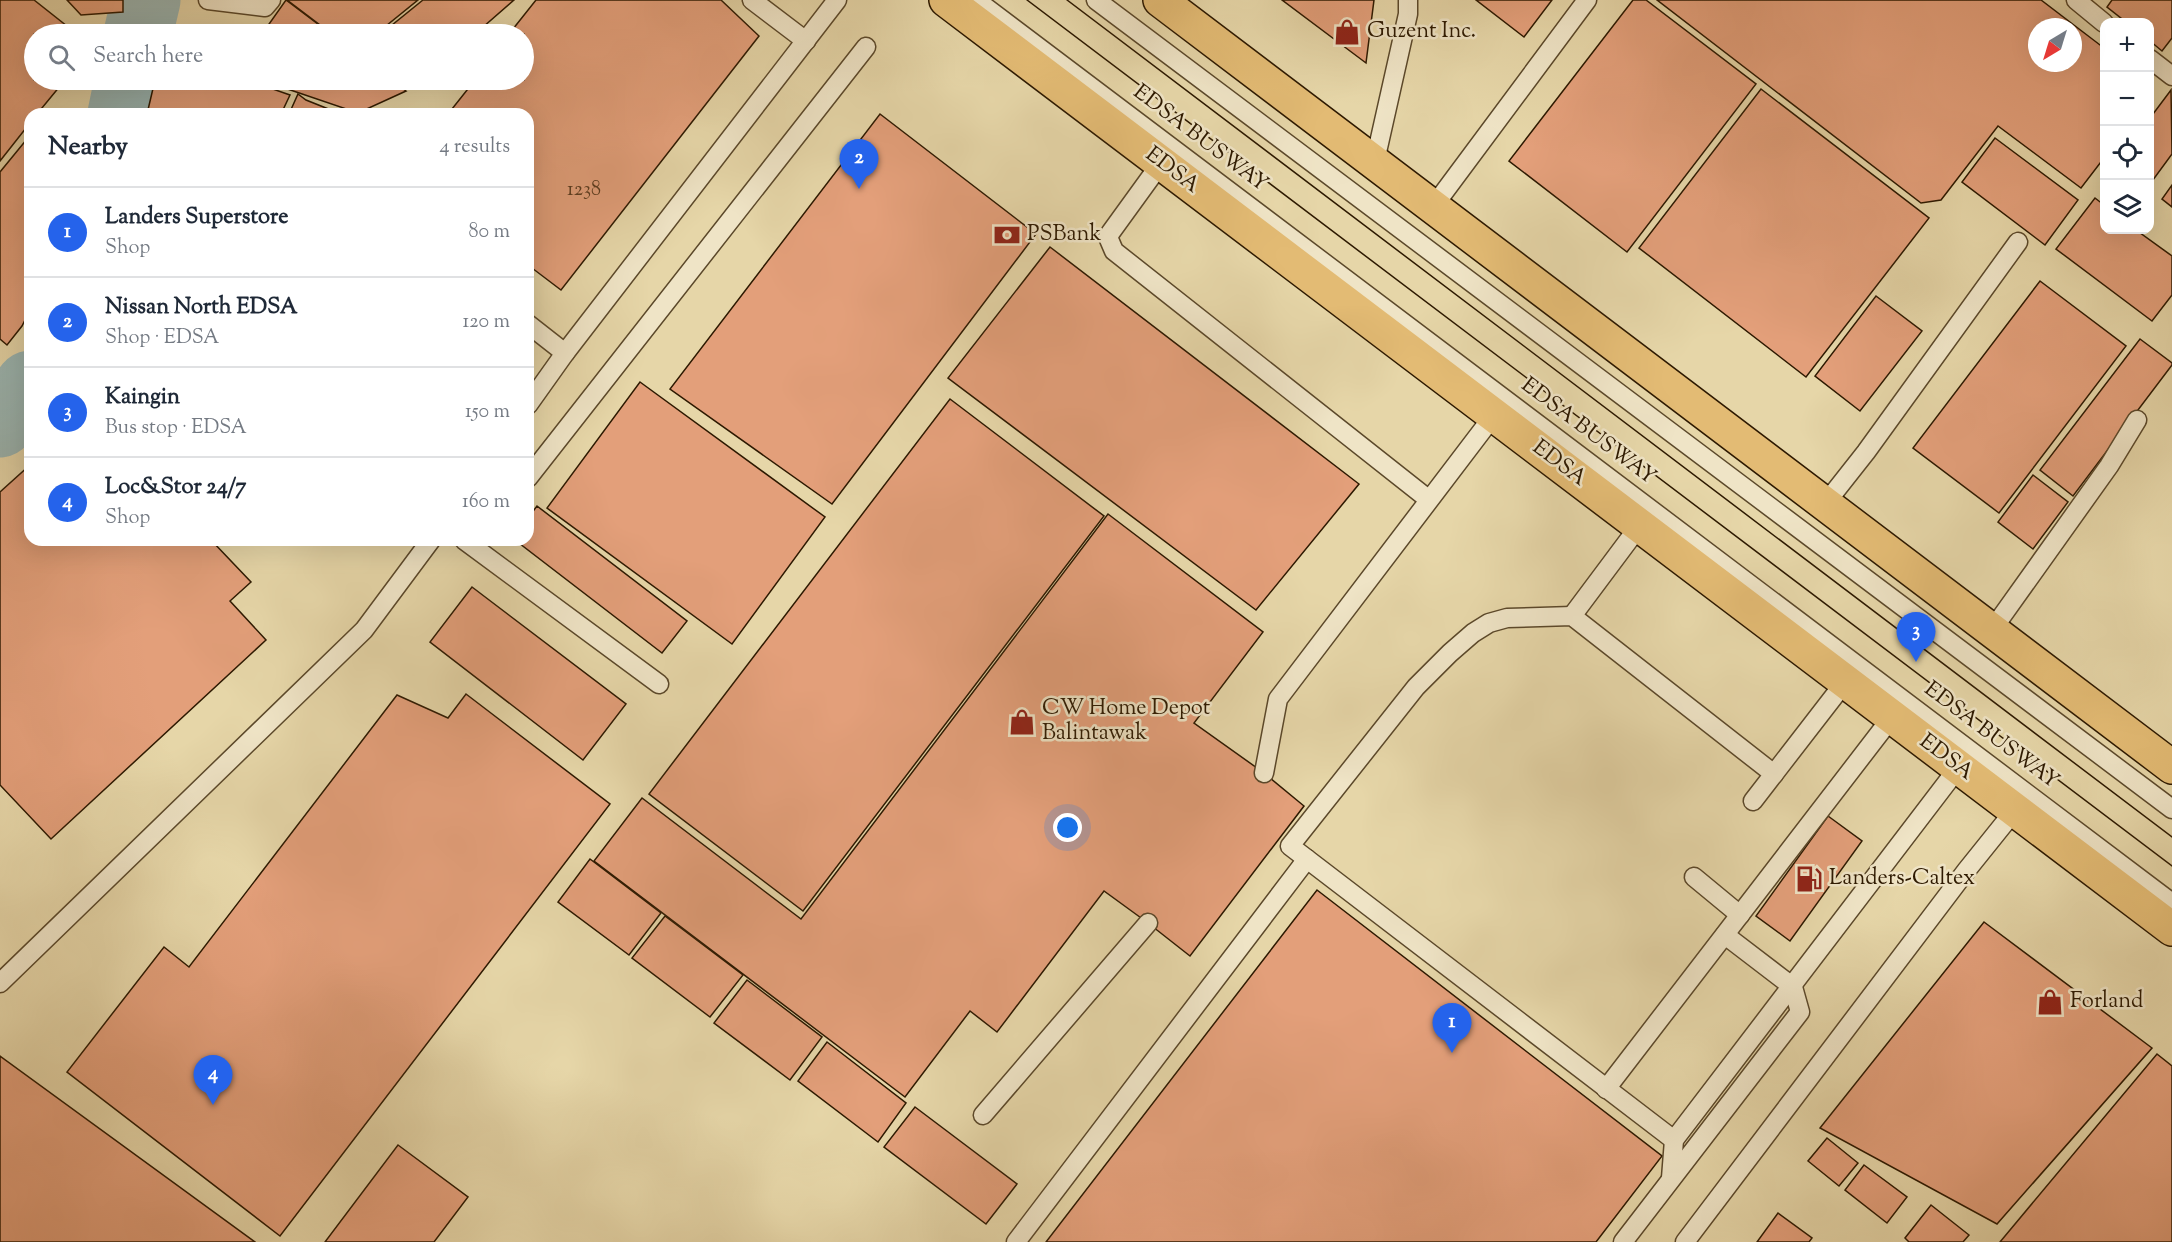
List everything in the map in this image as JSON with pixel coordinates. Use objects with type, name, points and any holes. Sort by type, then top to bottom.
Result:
[{"type":"highway","name":"EDSA","points":[[946,0],[2172,929]]},
{"type":"highway","points":[[1160,0],[2172,767]]},
{"type":"lane","points":[[208,0],[265,7],[271,0]]},
{"type":"lane","points":[[752,0],[806,41]]},
{"type":"lane","points":[[534,397],[565,353],[837,0]]},
{"type":"lane","name":"EDSA BUSWAY","points":[[976,0],[2172,903]]},
{"type":"lane","points":[[1095,0],[2172,809]]},
{"type":"lane","points":[[1375,161],[1408,14],[1408,0]]},
{"type":"lane","points":[[1433,207],[1587,0]]},
{"type":"lane","points":[[2076,0],[2100,20]]},
{"type":"lane","points":[[534,470],[866,47]]},
{"type":"lane","points":[[2154,62],[2172,76]]},
{"type":"lane","points":[[1161,163],[1108,237],[1114,251],[1428,499]]},
{"type":"lane","points":[[1825,504],[1866,452],[2018,242]]},
{"type":"lane","points":[[534,329],[565,353]]},
{"type":"lane","points":[[1264,773],[1278,699],[1494,415]]},
{"type":"lane","points":[[1992,630],[2109,466],[2137,420]]},
{"type":"lane","points":[[1572,616],[1640,525]]},
{"type":"lane","points":[[0,983],[364,630],[427,546]]},
{"type":"lane","points":[[478,546],[659,684]]},
{"type":"lane","points":[[1674,1140],[1290,846],[1416,687],[1473,633],[1489,623],[1507,618],[1572,616],[1774,774]]},
{"type":"lane","points":[[1753,801],[1845,682]]},
{"type":"lane","points":[[1606,1089],[1892,717]]},
{"type":"lane","points":[[1671,1178],[1674,1140],[1959,768]]},
{"type":"lane","points":[[1684,1242],[2015,810]]},
{"type":"lane","points":[[1016,1242],[1307,860]]},
{"type":"lane","points":[[1694,878],[1740,915]]},
{"type":"lane","points":[[983,1115],[1148,923]]},
{"type":"lane","points":[[1623,1242],[1800,1012],[1792,987],[1725,935]]},
{"type":"building","points":[[0,0],[34,0],[64,24],[24,24],[24,90],[57,90],[42,108],[24,108],[24,131],[0,161]]},
{"type":"building","points":[[67,0],[123,0],[123,12],[81,15]]},
{"type":"building","points":[[286,0],[318,24],[269,24]]},
{"type":"building","points":[[287,0],[418,0],[388,24],[319,24]]},
{"type":"building","points":[[423,0],[514,0],[486,24],[393,24]]},
{"type":"building","points":[[536,0],[721,0],[759,36],[561,290],[534,270],[534,108],[453,108],[467,90],[534,90],[534,24],[517,24]]},
{"type":"building","name":"Guzent Inc.","points":[[1282,0],[1374,0],[1366,63]]},
{"type":"building","points":[[1476,0],[1552,0],[1524,37]]},
{"type":"building","points":[[1633,0],[1646,0],[1756,84],[1627,252],[1509,161]]},
{"type":"building","points":[[1657,0],[2041,0],[2065,18],[2028,18],[2028,72],[2082,72],[2082,31],[2100,45],[2100,163],[2081,188],[1998,126],[1941,200],[1921,203]]},
{"type":"building","points":[[2112,0],[2172,0],[2172,38],[2162,51],[2154,44],[2154,18],[2121,18],[2107,7]]},
{"type":"building","points":[[1761,89],[1929,218],[1806,377],[1639,248]]},
{"type":"building","points":[[153,90],[276,90],[290,95],[284,108],[148,108]]},
{"type":"building","points":[[290,90],[406,91],[369,108],[343,108]]},
{"type":"building","points":[[2171,90],[2172,154],[2154,179],[2154,126],[2154,113]]},
{"type":"building","points":[[298,94],[326,108],[292,108]]},
{"type":"building","points":[[880,114],[1036,234],[832,504],[670,389]]},
{"type":"building","points":[[1995,138],[2078,200],[2045,245],[1962,182]]},
{"type":"building","points":[[24,143],[24,322],[7,345],[0,339],[0,172]]},
{"type":"building","points":[[2172,185],[2172,207],[2162,199]]},
{"type":"building","points":[[2095,198],[2100,202],[2100,234],[2142,234],[2172,256],[2172,295],[2152,321],[2056,249]]},
{"type":"building","points":[[1050,247],[1359,484],[1256,610],[948,378]]},
{"type":"building","points":[[2040,281],[2126,346],[1999,513],[1913,448]]},
{"type":"building","points":[[1876,296],[1922,331],[1860,411],[1815,376]]},
{"type":"building","points":[[2140,339],[2172,365],[2073,496],[2040,470]]},
{"type":"building","points":[[640,382],[825,517],[732,644],[547,508]]},
{"type":"building","points":[[950,399],[1104,516],[803,911],[649,794]]},
{"type":"building","points":[[24,470],[24,546],[217,546],[251,582],[230,601],[266,640],[51,839],[0,785],[0,492]]},
{"type":"building","points":[[2033,475],[2068,502],[2033,549],[1998,522]]},
{"type":"building","points":[[537,506],[687,621],[662,653],[523,546],[534,546],[534,510]]},
{"type":"building","points":[[1108,514],[1263,632],[1194,723],[1264,773],[1304,806],[1190,956],[1104,891],[997,1032],[970,1011],[905,1097],[594,861],[642,798],[801,919]]},
{"type":"building","points":[[472,587],[626,704],[583,760],[430,642]]},
{"type":"building","points":[[466,694],[610,804],[280,1236],[67,1072],[164,947],[189,967],[397,695],[448,718]]},
{"type":"building","name":"Landers-Caltex","points":[[1828,816],[1862,841],[1790,941],[1756,916]]},
{"type":"building","points":[[590,859],[661,913],[629,955],[558,902]]},
{"type":"building","points":[[1317,890],[1662,1156],[1596,1242],[1046,1242]]},
{"type":"building","points":[[665,916],[743,975],[710,1017],[632,958]]},
{"type":"building","points":[[1984,922],[2152,1048],[1997,1224],[1820,1128]]},
{"type":"building","points":[[747,980],[822,1037],[790,1080],[714,1023]]},
{"type":"building","points":[[827,1042],[906,1103],[878,1142],[798,1081]]},
{"type":"building","points":[[2157,1054],[2172,1066],[2172,1242],[2000,1242]]},
{"type":"building","points":[[0,1056],[255,1242],[0,1242]]},
{"type":"building","points":[[915,1107],[1017,1184],[986,1224],[884,1147]]},
{"type":"building","points":[[1827,1138],[1858,1163],[1839,1186],[1808,1161]]},
{"type":"building","points":[[398,1145],[468,1197],[434,1242],[325,1242]]},
{"type":"building","points":[[1864,1165],[1907,1197],[1887,1223],[1845,1190]]},
{"type":"building","points":[[1931,1205],[1969,1235],[1963,1242],[1909,1242],[1905,1238]]},
{"type":"building","points":[[1778,1213],[1812,1238],[1809,1242],[1757,1242]]},
{"type":"waterway","points":[[140,24],[146,0]]},
{"type":"waterway","points":[[123,108],[127,90]]},
{"type":"waterway","points":[[0,423],[24,393]]},
{"type":"tram line","points":[[1027,0],[2172,866]]},
{"type":"tram line","points":[[1067,0],[2172,837]]},
{"type":"place","name":"Guzent Inc.","points":[[1347,32]]},
{"type":"place","name":"Nissan North EDSA","points":[[859,189]]},
{"type":"place","name":"PSBank","points":[[1007,235]]},
{"type":"place","name":"Kaingin","points":[[1916,662]]},
{"type":"place","name":"CW Home Depot Balintawak","points":[[1022,722]]},
{"type":"place","name":"Landers-Caltex","points":[[1809,879]]},
{"type":"place","name":"Forland","points":[[2050,1002]]},
{"type":"place","name":"Landers Superstore","points":[[1452,1053]]},
{"type":"place","name":"Loc&Stor 24/7","points":[[213,1105]]}]
